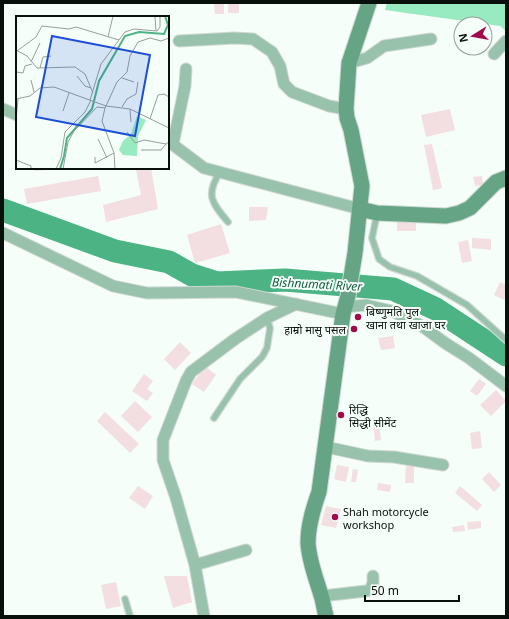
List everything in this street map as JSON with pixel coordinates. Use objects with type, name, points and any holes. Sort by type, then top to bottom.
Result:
[{"type":"street","points":[[326,616],[322,596],[311,562],[308,544],[311,516],[319,492],[326,447],[345,306],[355,253],[360,209],[362,186],[346,109],[349,63],[369,3]]},
{"type":"street","points":[[179,41],[234,38],[253,39],[272,52],[280,66],[284,84],[292,92],[329,106],[346,109]]},
{"type":"street","points":[[349,63],[368,58],[384,46],[431,39]]},
{"type":"street","points":[[494,54],[506,41]]},
{"type":"street","points":[[186,69],[185,86],[170,143],[204,168],[377,213],[446,216],[459,213],[470,208],[496,182],[506,178]]},
{"type":"street","points":[[3,109],[16,115]]},
{"type":"street","points":[[3,233],[113,286],[146,293],[236,292],[296,304],[345,306],[366,305],[392,311],[422,326],[469,358],[506,386]]},
{"type":"street","points":[[204,616],[196,565],[163,460],[163,440],[191,372],[235,339],[267,318],[296,304]]},
{"type":"street","points":[[326,447],[368,456],[394,457],[443,465]]},
{"type":"street","points":[[196,565],[246,550]]},
{"type":"street","points":[[322,596],[366,591],[371,589],[374,582],[373,576]]},
{"type":"lane","points":[[220,172],[214,181],[211,190],[212,200],[216,208],[228,222]]},
{"type":"lane","points":[[377,213],[372,238],[379,259],[390,267],[417,276],[466,305],[506,340]]},
{"type":"lane","points":[[214,418],[240,379],[262,357],[267,348],[270,328],[267,318]]},
{"type":"lane","points":[[125,599],[130,616]]},
{"type":"green space","points":[[387,3],[506,3],[506,31],[500,26],[493,25],[493,16],[453,16],[453,19],[385,10]]},
{"type":"building","points":[[214,3],[224,3],[224,14],[215,14]]},
{"type":"building","points":[[228,3],[239,3],[239,13],[228,13]]},
{"type":"building","points":[[450,109],[455,130],[426,137],[421,115]]},
{"type":"building","points":[[432,144],[442,188],[433,190],[424,145]]},
{"type":"building","points":[[35,169],[57,169],[35,171]]},
{"type":"building","points":[[151,169],[158,209],[106,222],[103,205],[141,195],[136,170]]},
{"type":"building","points":[[98,176],[101,191],[27,204],[24,189]]},
{"type":"building","points":[[482,176],[483,185],[475,186],[473,177]]},
{"type":"building","points":[[249,207],[268,207],[266,220],[249,221]]},
{"type":"building","points":[[397,222],[416,222],[416,231],[397,231]]},
{"type":"building","points":[[221,224],[230,253],[195,263],[187,235]]},
{"type":"building","points":[[472,238],[491,239],[491,250],[472,248]]},
{"type":"building","points":[[468,240],[472,261],[462,263],[458,242]]},
{"type":"building","points":[[500,282],[506,285],[506,296],[504,300],[494,295]]},
{"type":"building","points":[[393,336],[395,348],[381,350],[378,338]]},
{"type":"building","points":[[180,342],[191,353],[175,370],[164,359]]},
{"type":"building","points":[[205,366],[216,375],[204,392],[192,384]]},
{"type":"building","points":[[144,374],[153,381],[147,389],[153,393],[147,401],[132,391]]},
{"type":"building","points":[[479,379],[486,384],[477,396],[470,391]]},
{"type":"building","points":[[496,390],[506,401],[491,416],[480,405]]},
{"type":"building","points":[[135,401],[152,417],[138,432],[121,416]]},
{"type":"building","points":[[105,412],[139,444],[130,453],[97,421]]},
{"type":"building","points":[[379,422],[381,440],[375,441],[373,423]]},
{"type":"building","points":[[480,431],[482,448],[472,449],[470,433]]},
{"type":"building","points":[[406,463],[414,463],[414,483],[405,483]]},
{"type":"building","points":[[337,465],[349,467],[346,482],[334,479]]},
{"type":"building","points":[[353,469],[358,470],[356,482],[351,482]]},
{"type":"building","points":[[489,472],[501,485],[494,492],[482,479]]},
{"type":"building","points":[[378,483],[391,485],[390,492],[377,490]]},
{"type":"building","points":[[138,486],[153,496],[145,509],[129,498]]},
{"type":"building","points":[[460,486],[482,505],[477,511],[455,493]]},
{"type":"building","points":[[326,506],[341,509],[336,528],[321,525]]},
{"type":"building","points":[[481,521],[481,528],[468,530],[467,522]]},
{"type":"building","points":[[464,525],[465,531],[453,532],[452,527]]},
{"type":"building","points":[[164,576],[187,576],[192,602],[173,608]]},
{"type":"building","points":[[116,582],[121,606],[106,609],[101,585]]},
{"type":"waterway","name":"Bishnumati River","points":[[3,210],[115,251],[169,262],[192,275],[217,283],[285,280],[393,289],[436,309],[506,355]]},
{"type":"place","name":"बिष्णुमति पुल खाना तथा खाजा घर","points":[[358,317]]},
{"type":"place","name":"हाम्रो मासु पसल","points":[[354,329]]},
{"type":"place","name":"रिद्धि सिद्धी सीमेंट","points":[[341,415]]},
{"type":"place","name":"Shah motorcycle workshop","points":[[335,517]]}]
